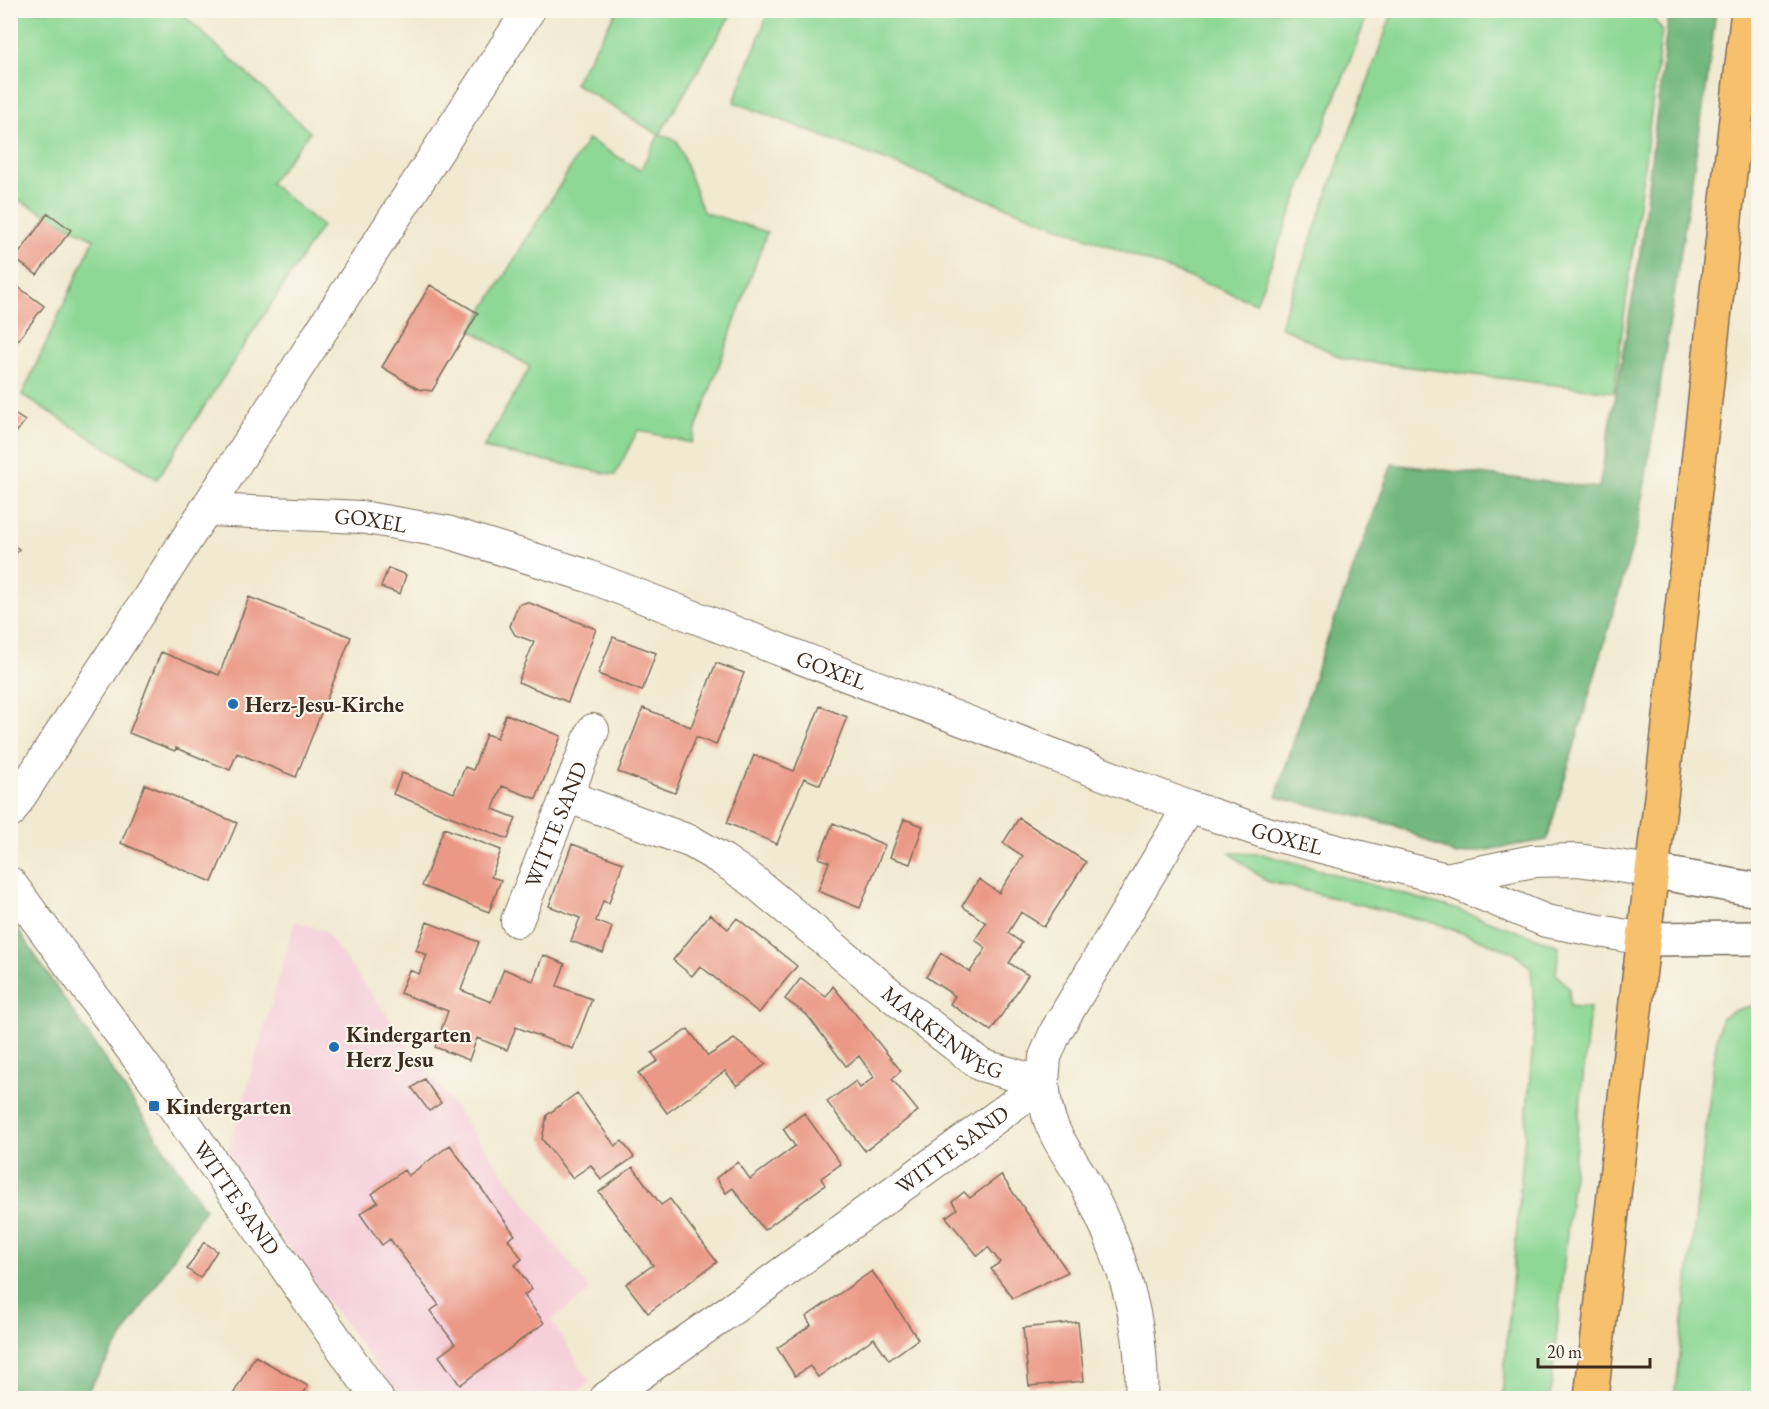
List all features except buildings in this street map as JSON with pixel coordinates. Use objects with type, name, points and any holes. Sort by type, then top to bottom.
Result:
[{"type":"main road","points":[[1591,1398],[1748,10]]},
{"type":"street","points":[[10,812],[529,10]]},
{"type":"street","name":"GOXEL","points":[[207,510],[361,517],[447,532],[588,576],[1189,807],[1267,833],[1446,879],[1546,921],[1643,939]]},
{"type":"street","name":"WITTE SAND","points":[[517,921],[593,730]]},
{"type":"street","name":"MARKENWEG","points":[[566,796],[692,842],[723,860],[752,880],[906,1007],[981,1065],[1043,1083]]},
{"type":"street","points":[[1141,1398],[1139,1335],[1128,1287],[1110,1235],[1086,1184],[1053,1128],[1045,1106],[1043,1083],[1045,1058],[1056,1031],[1189,807]]},
{"type":"street","name":"GOXEL","points":[[1446,879],[1533,861],[1578,860],[1651,872]]},
{"type":"street","points":[[1651,872],[1758,890]]},
{"type":"street","name":"WITTE SAND","points":[[10,883],[189,1128],[377,1398]]},
{"type":"street","points":[[1643,939],[1758,938]]},
{"type":"street","name":"WITTE SAND","points":[[606,1398],[766,1285],[1043,1083]]},
{"type":"shaded area","name":"Kindergarten Herz Jesu","points":[[295,921],[325,931],[590,1291],[551,1320],[590,1382],[570,1398],[400,1398],[225,1163]]},
{"type":"green space","points":[[769,10],[1369,11],[1256,303],[734,102]]},
{"type":"green space","points":[[10,11],[179,11],[310,132],[270,183],[322,226],[157,479],[22,395],[94,239],[11,196]]},
{"type":"green space","points":[[617,11],[733,11],[660,134],[677,141],[703,212],[767,232],[691,443],[638,430],[615,475],[483,448],[530,367],[471,330],[588,139],[640,170],[659,135],[574,83]]},
{"type":"green space","points":[[1393,11],[1648,11],[1662,30],[1614,392],[1344,359],[1280,326]]},
{"type":"green space","points":[[1669,11],[1716,11],[1707,83],[1638,527],[1547,840],[1456,855],[1394,825],[1276,797],[1320,659],[1392,464],[1599,488],[1639,261]]},
{"type":"green space","points":[[1230,853],[1262,854],[1295,863],[1452,908],[1559,946],[1556,974],[1569,988],[1570,1006],[1590,1008],[1550,1398],[1502,1398],[1535,1020],[1531,968],[1513,952],[1438,924],[1266,881]]},
{"type":"green space","points":[[10,918],[205,1209],[83,1398],[11,1398]]},
{"type":"green space","points":[[1758,1005],[1758,1398],[1674,1398],[1717,1036],[1722,1017],[1738,1009]]},
{"type":"place","name":"Herz-Jesu-Kirche","points":[[233,704]]},
{"type":"place","name":"Kindergarten Herz Jesu","points":[[334,1047]]},
{"type":"place","name":"Kindergarten","points":[[154,1106]]}]
